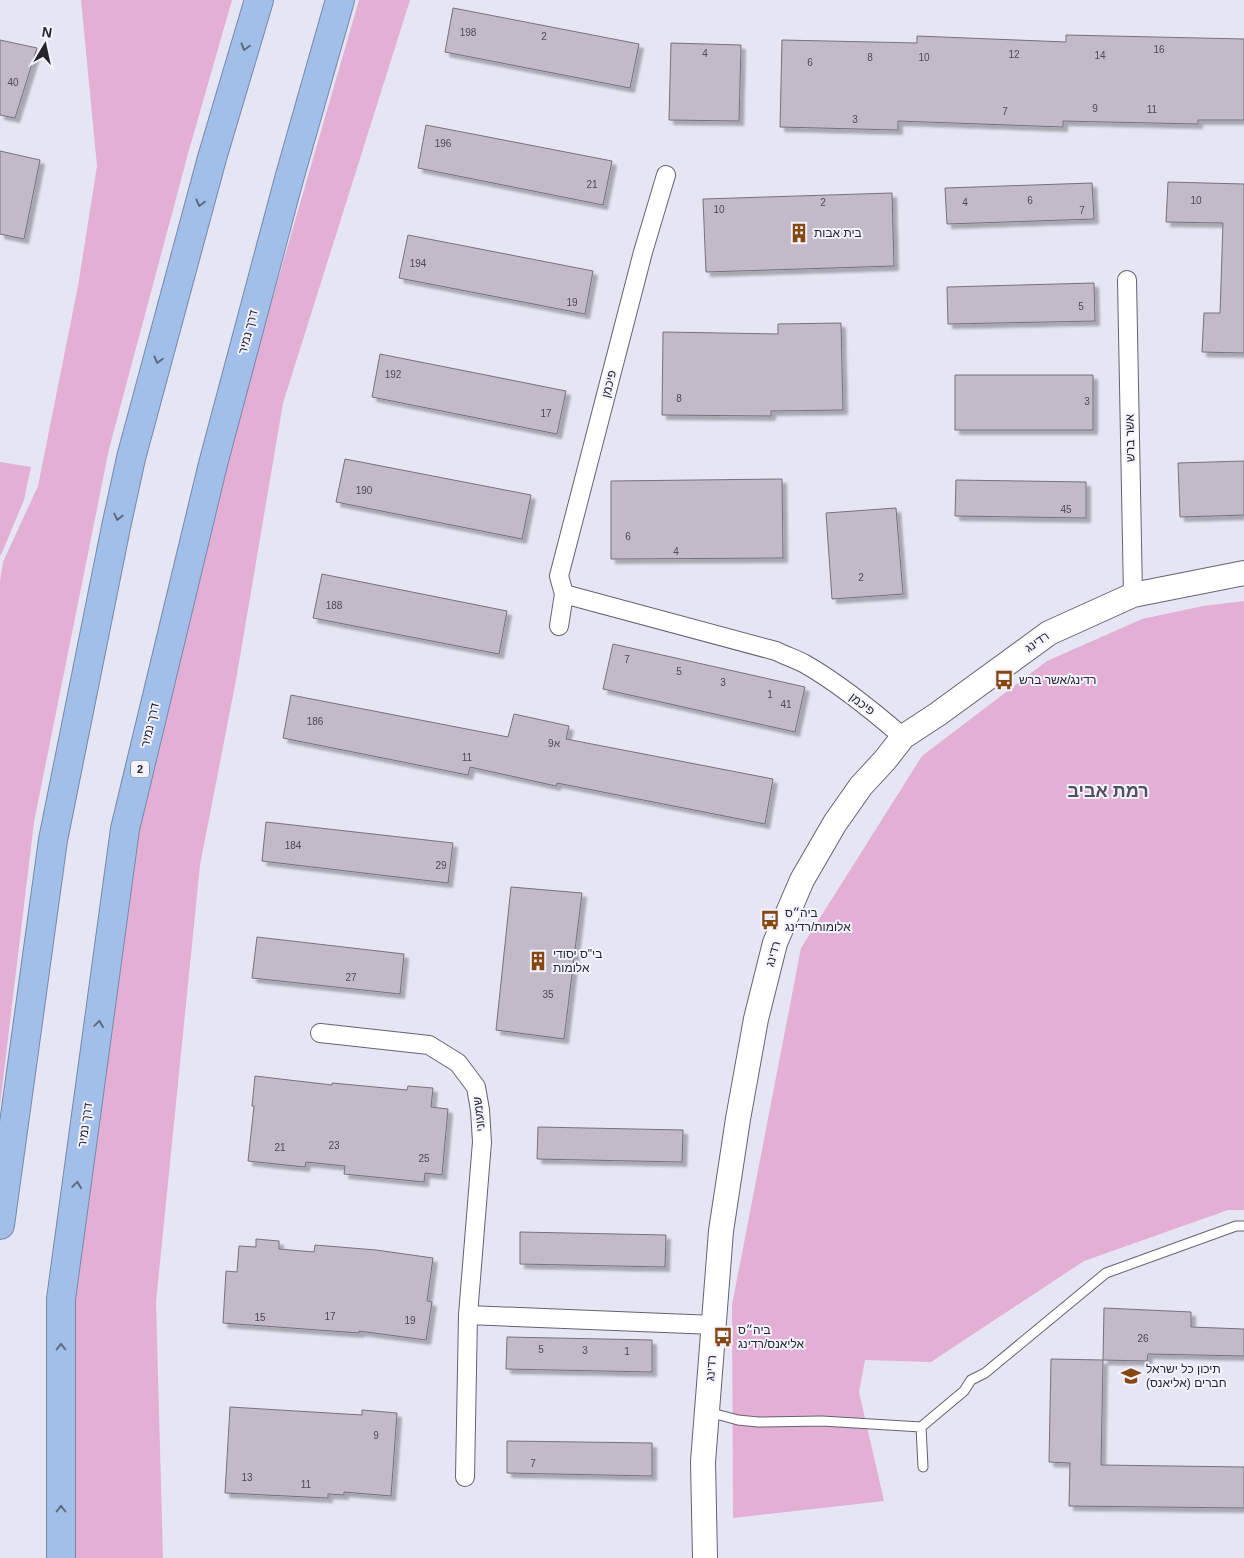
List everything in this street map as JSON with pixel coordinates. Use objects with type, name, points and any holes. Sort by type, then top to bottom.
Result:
[{"type":"highway","points":[[0,1225],[53,840],[116,527],[131,458],[212,158],[259,0]]},
{"type":"highway","name":"דרך נמיר","points":[[61,1558],[61,1299],[125,829],[213,464],[289,179],[340,0]]},
{"type":"street","name":"פיכמן","points":[[559,626],[564,594],[559,576],[643,252],[666,175]]},
{"type":"street","name":"אשר ברש","points":[[1127,280],[1133,595]]},
{"type":"street","name":"רדינג","points":[[705,1558],[703,1462],[721,1231],[756,1019],[776,943],[802,880],[835,823],[861,786],[903,737],[938,714],[1049,633],[1133,595],[1244,573]]},
{"type":"street","name":"פיכמן","points":[[564,594],[776,651],[804,664],[828,679],[881,718],[903,737]]},
{"type":"street","name":"שמעוני","points":[[320,1033],[429,1045],[458,1063],[476,1087],[482,1142],[468,1315],[465,1476]]},
{"type":"street","points":[[468,1315],[714,1325]]},
{"type":"lane","points":[[708,1412],[738,1420],[758,1422],[822,1421],[920,1427],[964,1391],[971,1380],[985,1373],[1106,1273],[1236,1226],[1244,1226]]},
{"type":"lane","points":[[920,1427],[923,1467]]},
{"type":"shaded area","points":[[81,0],[232,0],[189,150],[109,449],[34,822],[0,1105],[0,581],[3,562],[38,486],[78,286],[97,166]]},
{"type":"shaded area","points":[[359,0],[410,0],[283,403],[236,680],[200,865],[156,1302],[163,1558],[71,1558],[72,1297],[138,834],[244,397]]},
{"type":"shaded area","points":[[0,462],[31,467],[24,500],[1,555],[0,555]]},
{"type":"shaded area","points":[[1244,601],[1244,1210],[1228,1210],[1084,1261],[931,1362],[865,1360],[859,1392],[884,1501],[733,1518],[732,1305],[801,948],[922,756],[1047,661],[1142,619],[1203,606]]},
{"type":"building","points":[[453,8],[639,44],[630,88],[445,52]]},
{"type":"building","points":[[1066,35],[1244,39],[1244,120],[1198,120],[1198,124],[1063,121],[1063,127],[898,121],[898,130],[780,127],[782,40],[917,43],[917,36],[1066,42]]},
{"type":"building","points":[[0,40],[37,48],[15,118],[0,115]]},
{"type":"building","points":[[671,43],[741,45],[739,121],[669,120]]},
{"type":"building","points":[[426,125],[612,161],[603,205],[418,168]]},
{"type":"building","points":[[0,151],[40,160],[24,239],[0,234]]},
{"type":"building","points":[[1168,182],[1244,184],[1244,353],[1202,352],[1204,313],[1220,313],[1223,223],[1166,222]]},
{"type":"building","points":[[1092,183],[1094,219],[947,224],[945,188]]},
{"type":"building","name":"בית אבות","points":[[892,193],[894,266],[706,272],[703,199]]},
{"type":"building","points":[[408,235],[593,271],[585,314],[399,278]]},
{"type":"building","points":[[1094,283],[1095,321],[948,324],[947,287]]},
{"type":"building","points":[[841,323],[843,410],[771,411],[771,416],[662,415],[663,332],[778,334],[778,324]]},
{"type":"building","points":[[380,354],[566,391],[557,434],[372,397]]},
{"type":"building","points":[[955,375],[1093,375],[1093,430],[955,430]]},
{"type":"building","points":[[345,459],[531,495],[522,539],[336,502]]},
{"type":"building","points":[[1244,461],[1244,515],[1180,517],[1178,463]]},
{"type":"building","points":[[782,479],[783,558],[611,559],[611,481]]},
{"type":"building","points":[[956,480],[1086,482],[1086,518],[955,516]]},
{"type":"building","points":[[896,508],[903,594],[832,599],[826,513]]},
{"type":"building","points":[[322,574],[507,611],[499,654],[313,618]]},
{"type":"building","points":[[613,644],[805,687],[795,732],[603,689]]},
{"type":"building","points":[[291,695],[508,737],[514,714],[569,726],[566,739],[773,779],[765,824],[557,783],[556,786],[470,767],[468,775],[283,738]]},
{"type":"building","points":[[266,822],[453,843],[448,883],[262,861]]},
{"type":"building","name":"בי\"ס יסודי אלומות","points":[[511,887],[582,893],[564,1039],[496,1030]]},
{"type":"building","points":[[257,937],[404,954],[400,994],[252,978]]},
{"type":"building","points":[[255,1076],[332,1085],[332,1083],[407,1090],[408,1086],[433,1088],[431,1107],[448,1109],[442,1175],[425,1173],[424,1182],[344,1174],[345,1166],[306,1162],[305,1167],[248,1161]]},
{"type":"building","points":[[538,1127],[683,1130],[682,1162],[537,1159]]},
{"type":"building","points":[[520,1232],[666,1235],[665,1267],[520,1264]]},
{"type":"building","points":[[256,1239],[279,1241],[279,1249],[314,1252],[315,1245],[376,1250],[433,1258],[427,1301],[432,1302],[426,1340],[359,1331],[359,1333],[223,1323],[226,1271],[237,1272],[239,1246],[256,1247]]},
{"type":"building","points":[[1104,1308],[1191,1312],[1191,1327],[1244,1329],[1244,1356],[1148,1354],[1147,1361],[1103,1360]]},
{"type":"building","points":[[507,1337],[652,1340],[652,1372],[506,1369]]},
{"type":"building","points":[[1051,1359],[1103,1360],[1101,1465],[1244,1467],[1244,1508],[1069,1506],[1070,1463],[1049,1462]]},
{"type":"building","points":[[230,1407],[362,1415],[362,1410],[397,1413],[391,1496],[344,1492],[344,1495],[328,1494],[328,1498],[225,1493]]},
{"type":"building","points":[[507,1441],[652,1443],[652,1476],[507,1473]]},
{"type":"place","name":"בית אבות","points":[[799,233]]},
{"type":"place","name":"רדינג/אשר ברש","points":[[1004,680]]},
{"type":"place","name":"ביה״ס אלומות/רדינג","points":[[770,920]]},
{"type":"place","name":"בי\"ס יסודי אלומות","points":[[538,961]]},
{"type":"place","name":"ביה״ס אליאנס/רדינג","points":[[723,1337]]},
{"type":"place","name":"תיכון כל ישראל חברים (אליאנס)","points":[[1131,1376]]},
{"type":"district","name":"רמת אביב","points":[[1108,791]]}]
